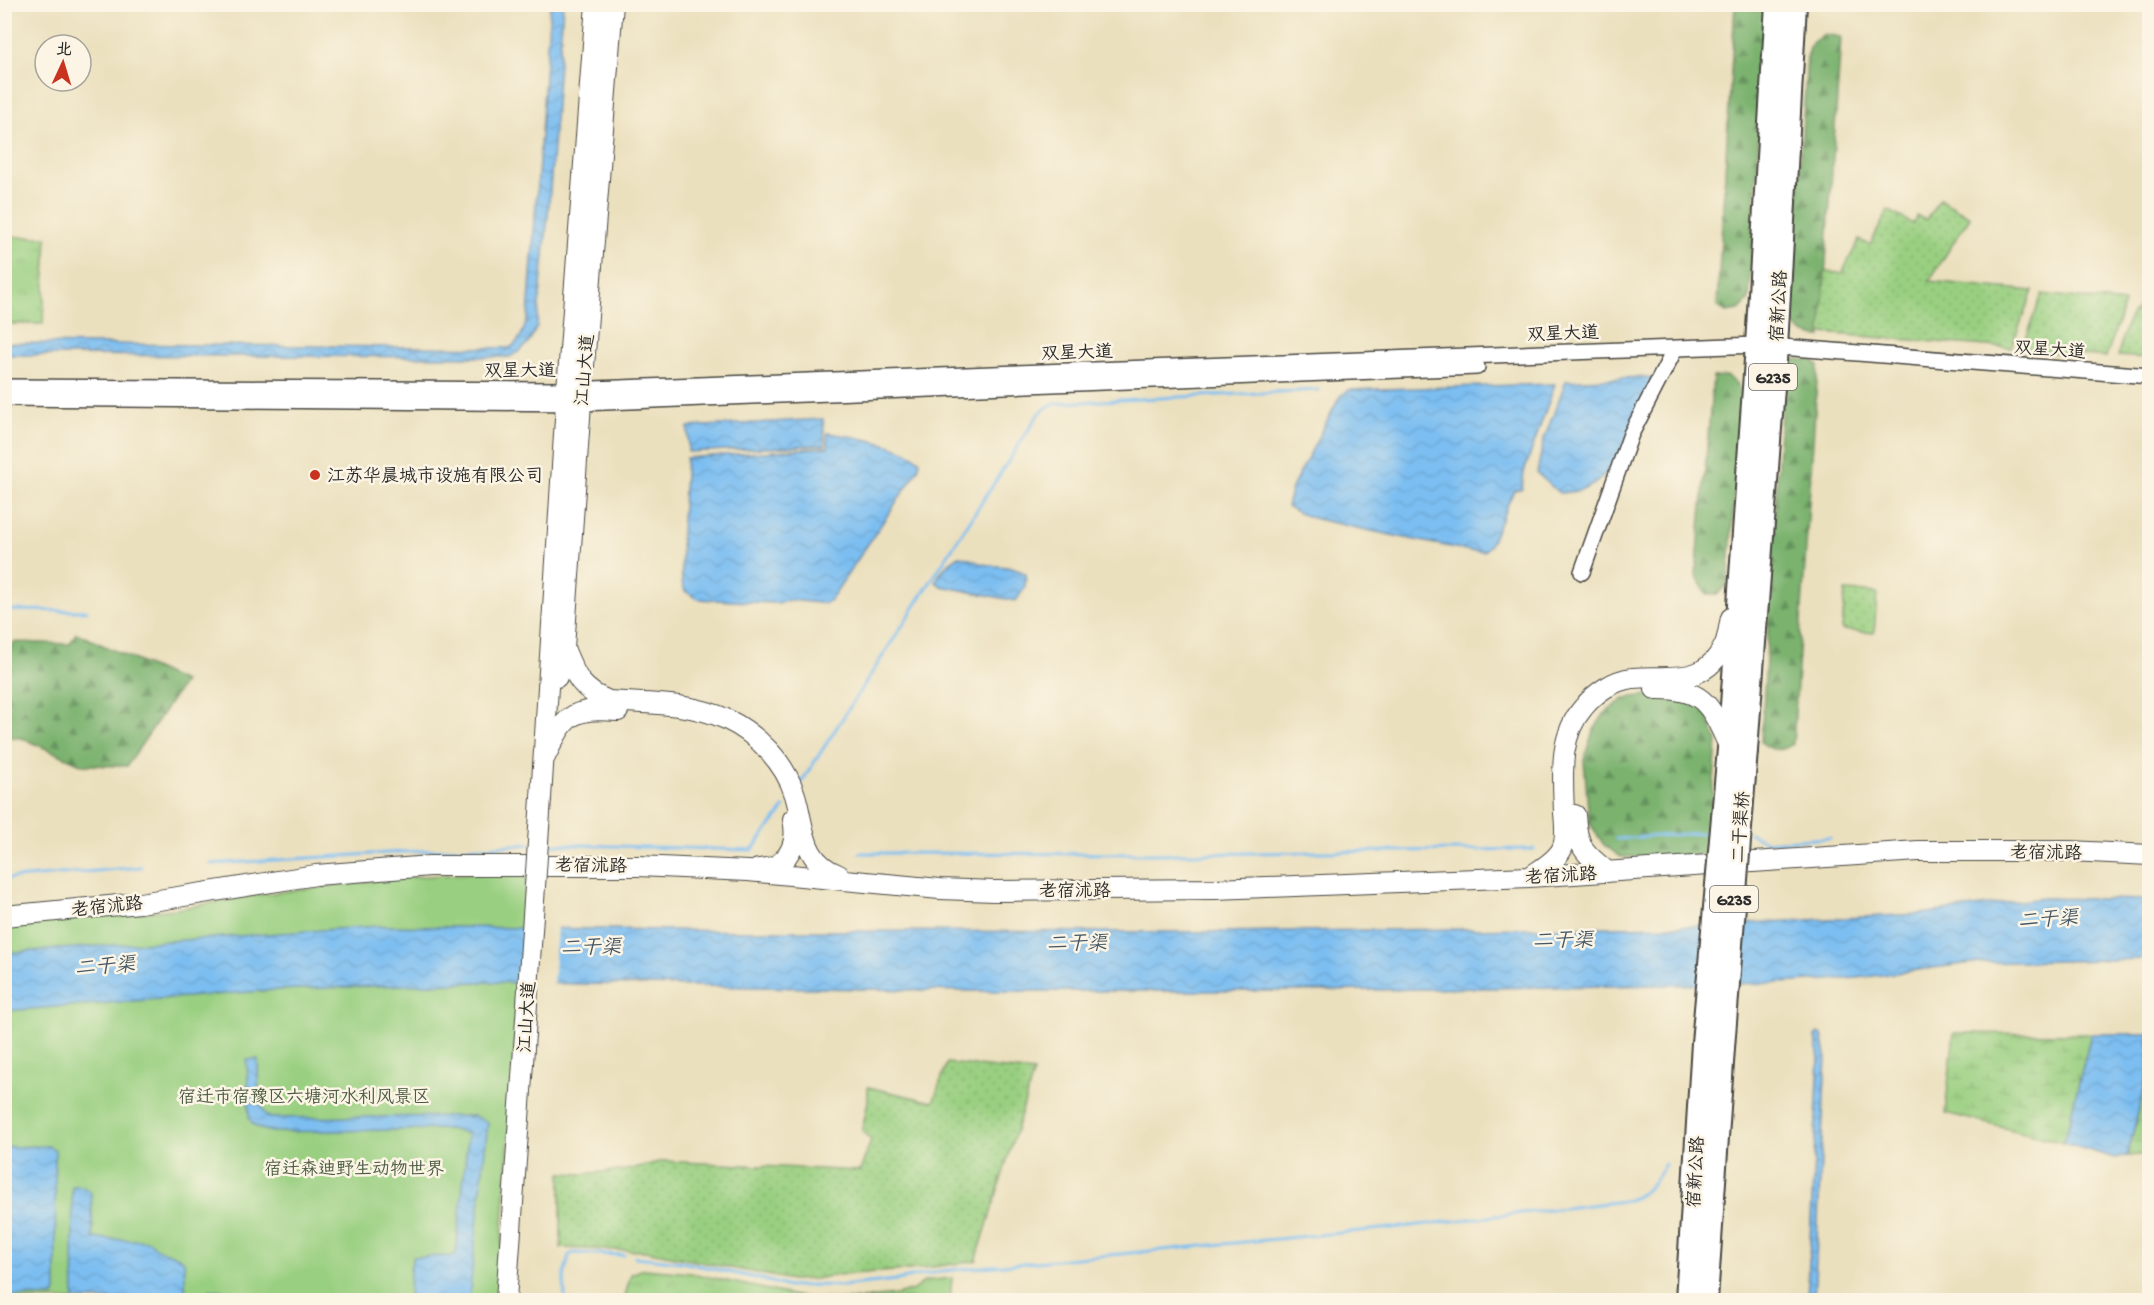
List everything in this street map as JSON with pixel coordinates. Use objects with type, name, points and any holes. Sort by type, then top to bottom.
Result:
[{"type":"highway","name":"宿新公路","points":[[1734,748],[1739,586],[1766,351],[1777,4]]},
{"type":"highway","name":"宿新公路","points":[[1734,748],[1796,4]]},
{"type":"highway","name":"二干渠桥","points":[[1713,1045],[1734,748]]},
{"type":"highway","name":"宿新公路","points":[[1687,1300],[1713,1045]]},
{"type":"highway","name":"宿新公路","points":[[1706,1300],[1713,1045]]},
{"type":"main road","name":"江山大道","points":[[543,733],[564,648],[574,397],[596,4]]},
{"type":"main road","name":"江山大道","points":[[506,1300],[541,798],[543,733],[613,4]]},
{"type":"main road","points":[[1529,877],[1550,863],[1561,851],[1566,838],[1563,777],[1565,743],[1572,720],[1591,698],[1615,683],[1632,678],[1677,678],[1695,674],[1709,667],[1725,644],[1739,586]]},
{"type":"main road","points":[[564,648],[576,676],[586,690],[597,697],[609,702],[688,707],[726,719],[752,734],[774,757],[786,774],[795,794],[809,850],[818,863],[827,870],[870,883]]},
{"type":"main road","points":[[1608,872],[1582,848],[1576,831],[1572,760],[1579,735],[1590,714],[1612,697],[1634,690],[1662,689],[1687,692],[1705,701],[1712,709],[1734,748]]},
{"type":"main road","points":[[542,765],[565,721],[577,713],[592,710],[691,716],[727,730],[748,742],[779,776],[788,796],[799,846],[807,860],[823,877]]},
{"type":"main road","points":[[748,871],[776,866],[793,848],[796,833]]},
{"type":"main road","name":"老宿沭路","points":[[4,916],[140,903],[316,875],[430,866],[568,864],[748,871],[940,889],[994,891],[1203,889],[1529,877],[1918,851],[2070,851],[2150,855]]},
{"type":"street","name":"双星大道","points":[[4,398],[574,397],[1766,351],[2150,376]]},
{"type":"street","points":[[1582,572],[1631,434],[1672,354]]},
{"type":"street","name":"双星大道","points":[[4,387],[574,397]]},
{"type":"green space","points":[[1735,5],[1767,5],[1749,300],[1739,310],[1726,312],[1717,306]]},
{"type":"green space","points":[[1824,34],[1841,37],[1821,337],[1802,332],[1790,318],[1807,57],[1812,43]]},
{"type":"green space","points":[[1940,199],[1970,217],[1929,281],[2033,291],[2011,348],[1821,333],[1825,272],[1842,273],[1859,240],[1870,245],[1888,210],[1913,224],[1917,216],[1926,220]]},
{"type":"green space","points":[[5,237],[47,237],[43,324],[5,324]]},
{"type":"green space","points":[[2042,294],[2125,303],[2106,357],[2022,350]]},
{"type":"green space","points":[[2149,303],[2149,358],[2118,356],[2130,317],[2141,306]]},
{"type":"green space","points":[[1793,359],[1812,360],[1818,366],[1793,744],[1777,749],[1769,748],[1761,742],[1784,364]]},
{"type":"green space","points":[[1727,376],[1736,383],[1742,394],[1728,583],[1718,594],[1706,594],[1696,575],[1713,377]]},
{"type":"green space","points":[[1845,591],[1877,593],[1874,633],[1842,630]]},
{"type":"green space","points":[[76,633],[184,682],[127,766],[83,765],[22,738],[5,737],[5,657],[14,642],[70,644]]},
{"type":"green space","points":[[1655,694],[1675,697],[1704,707],[1717,741],[1707,853],[1621,857],[1604,845],[1589,822],[1584,760],[1593,731],[1604,714],[1625,698]]},
{"type":"green space","name":"宿迁市宿豫区六塘河水利风景区","points":[[527,870],[498,1300],[5,1300],[5,925],[176,909],[256,895],[395,878]]},
{"type":"green space","points":[[1954,1033],[2091,1034],[2064,1143],[1945,1113]]},
{"type":"green space","points":[[947,1063],[1034,1072],[976,1261],[909,1270],[792,1280],[645,1251],[561,1248],[561,1173],[581,1174],[626,1170],[663,1161],[860,1171],[871,1140],[862,1131],[868,1101],[868,1087],[933,1102]]},
{"type":"green space","points":[[2149,1070],[2149,1154],[2127,1156]]},
{"type":"green space","points":[[644,1269],[691,1273],[800,1297],[847,1300],[624,1300],[631,1274]]},
{"type":"green space","points":[[952,1278],[950,1300],[847,1300],[897,1295],[913,1290],[925,1281]]},
{"type":"water","points":[[550,5],[563,5],[549,204],[537,326],[529,341],[519,351],[509,357],[5,355],[5,343],[510,348],[519,338],[528,317]]},
{"type":"water","points":[[1653,378],[1627,439],[1609,469],[1598,481],[1587,488],[1559,493],[1537,473],[1544,439],[1566,381]]},
{"type":"water","points":[[1555,384],[1524,472],[1522,489],[1514,490],[1490,545],[1484,551],[1471,551],[1324,521],[1301,514],[1287,506],[1292,488],[1340,396],[1349,390]]},
{"type":"water","points":[[823,419],[825,445],[688,452],[688,427]]},
{"type":"water","points":[[827,433],[890,445],[920,461],[918,470],[831,599],[826,603],[790,600],[778,603],[751,602],[698,599],[685,591],[682,582],[681,536],[686,458],[828,447]]},
{"type":"water","points":[[960,556],[983,564],[1009,567],[1020,571],[1026,574],[1025,587],[1016,601],[941,586],[936,582],[940,574]]},
{"type":"water","name":"二干渠","points":[[2044,898],[2149,900],[2149,959],[1971,963],[1857,978],[1779,983],[1314,991],[973,991],[480,982],[275,990],[5,1011],[5,953],[378,926],[742,931],[1214,932],[1694,926],[1920,914]]},
{"type":"water","points":[[1819,1033],[1822,1035],[1826,1056],[1814,1300],[1807,1300],[1819,1059],[1816,1036]]},
{"type":"water","points":[[2091,1034],[2149,1034],[2149,1070],[2127,1156],[2115,1158],[2064,1143]]},
{"type":"water","points":[[258,1059],[260,1100],[265,1114],[270,1118],[474,1116],[488,1122],[469,1300],[409,1300],[410,1269],[413,1257],[456,1254],[468,1134],[450,1129],[273,1132],[262,1129],[253,1124],[249,1118],[247,1060]]},
{"type":"water","points":[[49,1146],[55,1150],[56,1291],[54,1297],[5,1296],[5,1147]]},
{"type":"water","points":[[72,1186],[82,1186],[91,1193],[93,1238],[149,1241],[157,1249],[180,1257],[184,1261],[186,1300],[74,1300]]},
{"type":"water","points":[[210,1290],[234,1291],[233,1300],[210,1300]]},
{"type":"pier","points":[[528,925],[557,925],[553,987],[524,986]]},
{"type":"waterway","points":[[799,786],[1038,415],[1045,408],[1060,403],[1319,390]]},
{"type":"waterway","points":[[4,610],[87,611]]},
{"type":"waterway","points":[[545,844],[752,850],[784,808]]},
{"type":"waterway","points":[[1616,839],[1713,832]]},
{"type":"waterway","points":[[1749,833],[1767,842],[1830,838]]},
{"type":"waterway","points":[[211,864],[532,844]]},
{"type":"waterway","points":[[860,853],[1183,854],[1534,849]]},
{"type":"waterway","points":[[4,879],[141,867]]},
{"type":"waterway","points":[[635,1257],[682,1262],[788,1287],[842,1286],[897,1280],[942,1271],[1402,1227],[1624,1201],[1644,1192],[1665,1164]]},
{"type":"waterway","points":[[565,1300],[564,1277],[569,1255],[573,1253],[624,1255]]},
{"type":"place","name":"江苏华晨城市设施有限公司","points":[[315,475]]},
{"type":"park label","name":"宿迁森迪野生动物世界","points":[[354,1168]]}]
